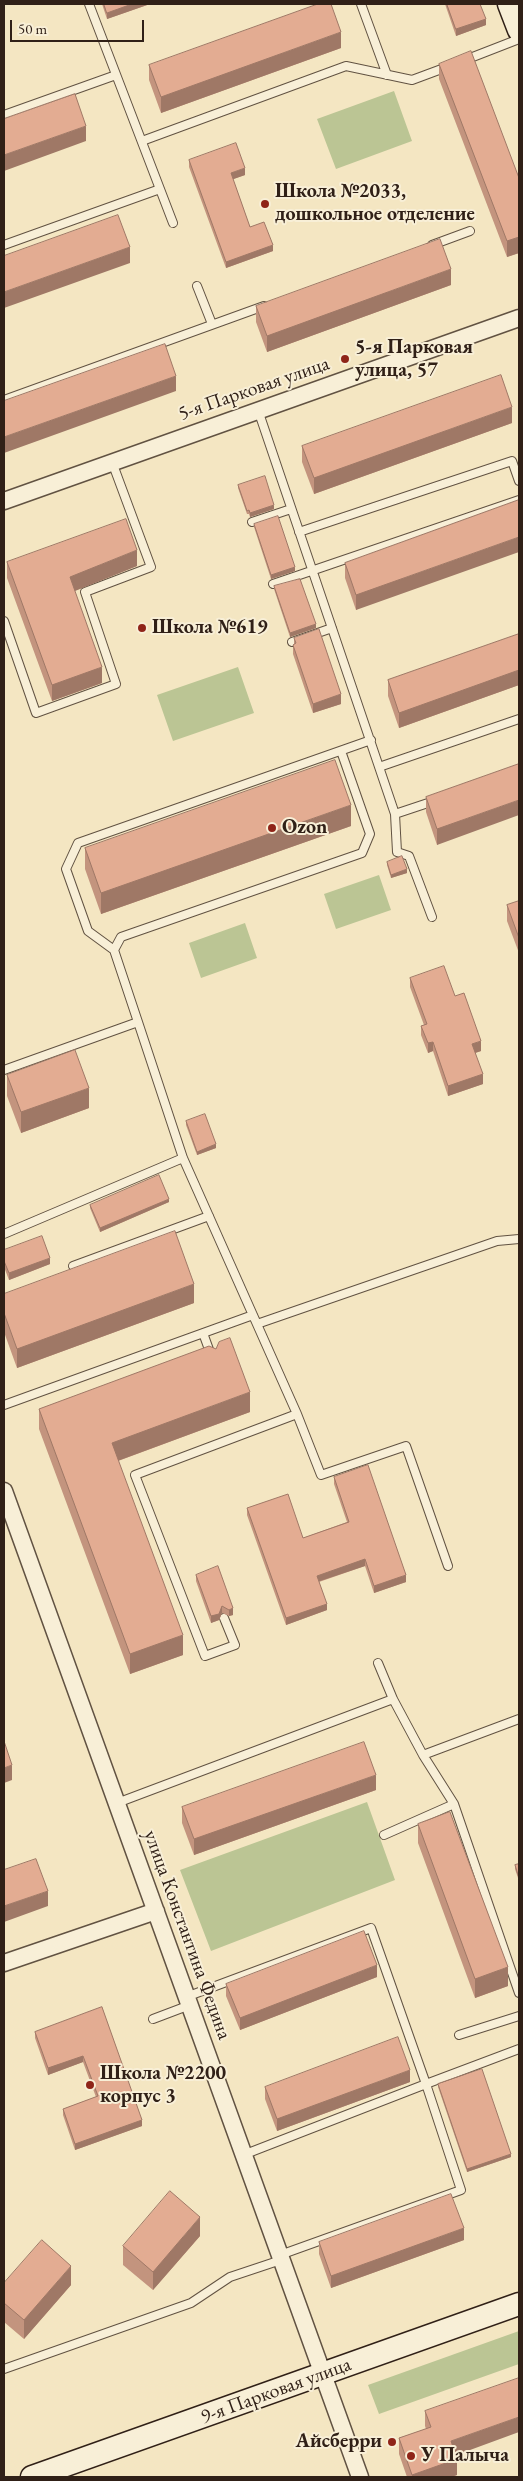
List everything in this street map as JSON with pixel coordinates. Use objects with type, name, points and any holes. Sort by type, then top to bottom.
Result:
[{"type":"main road","points":[[509,4],[519,30]]},
{"type":"main road","name":"9-я Парковая улица","points":[[32,2477],[519,2304]]},
{"type":"street","name":"5-я Парковая улица","points":[[4,501],[519,318]]},
{"type":"street","name":"улица Константина Федина","points":[[4,1491],[360,2477]]},
{"type":"street","points":[[4,1963],[156,1911]]},
{"type":"lane","points":[[89,4],[173,223]]},
{"type":"lane","points":[[361,4],[387,75]]},
{"type":"lane","points":[[142,141],[346,66],[412,80],[519,39]]},
{"type":"lane","points":[[4,115],[116,74]]},
{"type":"lane","points":[[4,245],[160,190]]},
{"type":"lane","points":[[424,248],[470,231]]},
{"type":"lane","points":[[198,286],[212,324]]},
{"type":"lane","points":[[4,400],[276,301]]},
{"type":"lane","points":[[258,410],[395,814],[398,852],[409,856],[432,917]]},
{"type":"lane","points":[[300,532],[512,461],[519,481]]},
{"type":"lane","points":[[4,621],[36,713],[116,684],[85,592],[151,567],[112,462]]},
{"type":"lane","points":[[273,584],[519,500]]},
{"type":"lane","points":[[252,522],[292,509]]},
{"type":"lane","points":[[292,642],[332,628]]},
{"type":"lane","points":[[379,767],[519,719]]},
{"type":"lane","points":[[371,740],[78,843],[66,869],[88,931],[114,950],[183,1158],[297,1414],[321,1475],[406,1446],[448,1566]]},
{"type":"lane","points":[[114,950],[121,938],[362,853],[370,834],[341,751]]},
{"type":"lane","points":[[395,814],[446,796]]},
{"type":"lane","points":[[4,1070],[138,1022]]},
{"type":"lane","points":[[4,1234],[183,1158]]},
{"type":"lane","points":[[73,1266],[209,1216]]},
{"type":"lane","points":[[257,1324],[497,1240],[519,1239]]},
{"type":"lane","points":[[4,1405],[253,1315]]},
{"type":"lane","points":[[203,1333],[214,1364]]},
{"type":"lane","points":[[224,1618],[234,1644],[205,1656],[135,1475],[297,1414]]},
{"type":"lane","points":[[378,1663],[393,1699],[423,1755],[454,1804],[519,1993]]},
{"type":"lane","points":[[117,1803],[393,1699]]},
{"type":"lane","points":[[423,1755],[519,1719]]},
{"type":"lane","points":[[384,1835],[454,1804]]},
{"type":"lane","points":[[4,2369],[191,2303],[230,2277],[461,2190],[371,1928],[188,2001],[153,2019]]},
{"type":"lane","points":[[458,2035],[519,2016]]},
{"type":"lane","points":[[244,2155],[519,2049]]},
{"type":"green space","points":[[394,91],[412,141],[336,169],[317,119]]},
{"type":"green space","points":[[238,667],[254,713],[173,741],[157,695]]},
{"type":"green space","points":[[379,875],[391,910],[336,929],[324,894]]},
{"type":"green space","points":[[245,923],[257,958],[201,978],[189,943]]},
{"type":"green space","points":[[367,1802],[395,1880],[211,1951],[180,1870]]},
{"type":"green space","points":[[519,2331],[519,2364],[379,2414],[368,2385]]},
{"type":"building","points":[[104,4],[132,4],[107,13]]},
{"type":"building","points":[[318,4],[331,4],[341,32],[161,97],[149,65]]},
{"type":"building","points":[[447,4],[480,4],[486,19],[456,29]]},
{"type":"building","points":[[471,51],[519,178],[519,237],[507,241],[439,64]]},
{"type":"building","points":[[75,94],[86,126],[4,155],[4,119]]},
{"type":"building","points":[[236,143],[245,168],[231,173],[250,227],[264,222],[273,245],[226,262],[189,160]]},
{"type":"building","points":[[118,215],[130,247],[4,292],[4,256]]},
{"type":"building","points":[[440,239],[451,269],[267,336],[256,306]]},
{"type":"building","points":[[165,344],[176,376],[4,437],[4,401]]},
{"type":"building","points":[[501,375],[512,407],[314,478],[302,446]]},
{"type":"building","points":[[265,476],[274,505],[250,513],[249,510],[247,511],[238,485]]},
{"type":"building","points":[[519,500],[519,537],[356,595],[345,563]]},
{"type":"building","points":[[278,516],[295,567],[271,575],[254,524]]},
{"type":"building","points":[[126,519],[137,550],[70,577],[102,667],[52,685],[7,562]]},
{"type":"building","points":[[300,579],[316,624],[290,633],[274,586]]},
{"type":"building","points":[[319,629],[341,694],[313,704],[293,645],[296,643],[294,638]]},
{"type":"building","points":[[519,634],[519,670],[399,713],[388,680]]},
{"type":"building","points":[[335,760],[351,805],[101,893],[85,848]]},
{"type":"building","points":[[519,764],[519,800],[437,829],[426,797]]},
{"type":"building","points":[[402,856],[407,869],[391,875],[387,862]]},
{"type":"building","points":[[519,901],[519,938],[507,905]]},
{"type":"building","points":[[444,966],[455,996],[464,993],[481,1041],[472,1044],[483,1074],[448,1086],[433,1042],[428,1043],[421,1026],[427,1024],[410,978]]},
{"type":"building","points":[[75,1050],[89,1088],[21,1112],[7,1075]]},
{"type":"building","points":[[205,1114],[216,1144],[197,1152],[186,1121]]},
{"type":"building","points":[[159,1175],[169,1199],[100,1228],[90,1205]]},
{"type":"building","points":[[175,1231],[194,1284],[17,1349],[4,1313],[4,1294]]},
{"type":"building","points":[[42,1236],[50,1258],[9,1273],[4,1261],[4,1250]]},
{"type":"building","points":[[230,1338],[250,1392],[112,1443],[183,1635],[130,1654],[39,1409],[209,1346],[216,1349],[219,1342]]},
{"type":"building","points":[[368,1465],[406,1575],[374,1586],[365,1559],[317,1576],[327,1604],[286,1618],[247,1508],[288,1494],[303,1538],[349,1522],[334,1477]]},
{"type":"building","points":[[218,1566],[233,1608],[229,1610],[222,1606],[219,1614],[211,1616],[196,1575]]},
{"type":"building","points":[[4,1741],[12,1765],[4,1768]]},
{"type":"building","points":[[364,1742],[376,1775],[194,1839],[182,1807]]},
{"type":"building","points":[[450,1812],[508,1967],[475,1979],[418,1824]]},
{"type":"building","points":[[36,1859],[48,1891],[4,1906],[4,1870]]},
{"type":"building","points":[[519,1864],[519,1878],[515,1865]]},
{"type":"building","points":[[364,1931],[377,1965],[240,2018],[226,1984]]},
{"type":"building","points":[[102,2007],[142,2120],[75,2144],[63,2109],[98,2096],[83,2056],[48,2068],[35,2032]]},
{"type":"building","points":[[398,2037],[410,2070],[277,2119],[265,2087]]},
{"type":"building","points":[[482,2069],[511,2154],[467,2169],[438,2084]]},
{"type":"building","points":[[170,2191],[200,2217],[153,2272],[123,2246]]},
{"type":"building","points":[[451,2194],[464,2228],[331,2276],[319,2242]]},
{"type":"building","points":[[42,2240],[71,2266],[24,2320],[4,2303],[4,2283]]},
{"type":"building","points":[[519,2378],[519,2417],[451,2441],[457,2459],[412,2475],[399,2438],[431,2427],[425,2411]]},
{"type":"place","name":"Школа №2033, дошкольное отделение","points":[[265,204]]},
{"type":"place","name":"5-я Парковая улица, 57","points":[[345,359]]},
{"type":"place","name":"Школа №619","points":[[142,628]]},
{"type":"place","name":"Ozon","points":[[272,828]]},
{"type":"place","name":"Школа №2200 корпус 3","points":[[90,2085]]},
{"type":"place","name":"Айсберри","points":[[392,2442]]},
{"type":"place","name":"У Палыча","points":[[411,2456]]}]
